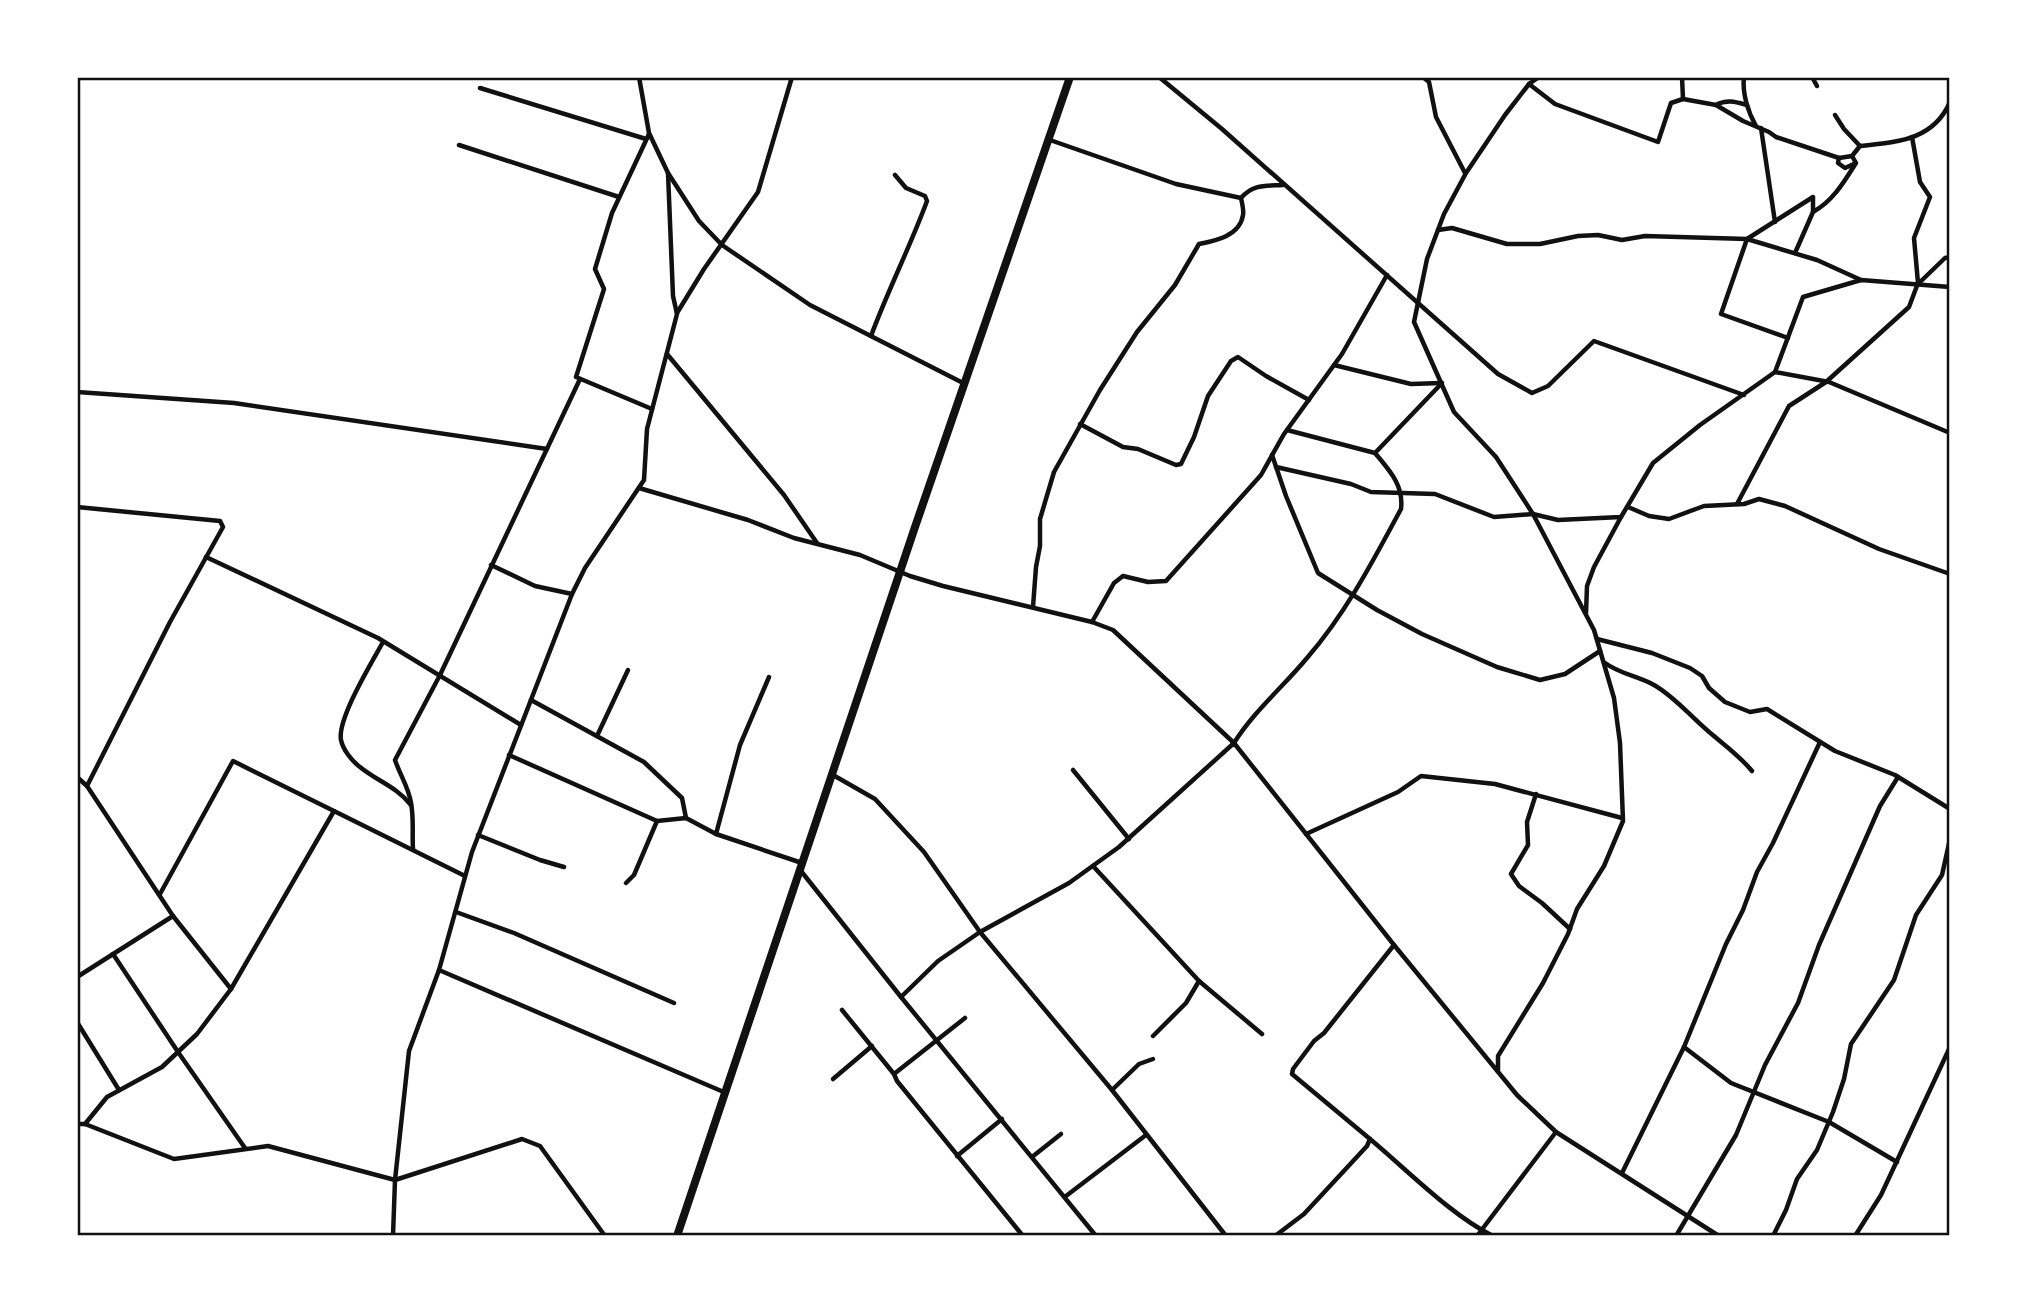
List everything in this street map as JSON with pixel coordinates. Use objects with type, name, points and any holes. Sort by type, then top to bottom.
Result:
[{"type":"main road","points":[[677,1236],[1070,77]]},
{"type":"street","points":[[639,77],[649,132],[668,173],[699,221],[722,245],[810,305],[965,384]]},
{"type":"street","points":[[393,1236],[395,1180],[409,1051],[439,970],[478,835],[572,594],[585,568],[644,480],[646,429],[677,314],[704,269],[758,192],[792,77]]},
{"type":"street","points":[[1159,77],[1498,374],[1532,393],[1548,386],[1594,341],[1744,395]]},
{"type":"street","points":[[1423,77],[1429,82],[1436,117],[1466,173]]},
{"type":"street","points":[[1498,1071],[1498,1056],[1543,983],[1577,909],[1604,866],[1622,818],[1619,732],[1614,698],[1597,639],[1586,614],[1533,514],[1496,457],[1454,412],[1414,322],[1427,259],[1466,173],[1505,115],[1529,84],[1539,77]]},
{"type":"street","points":[[1682,77],[1683,99]]},
{"type":"street","points":[[1744,77],[1747,105],[1758,128],[1775,222]]},
{"type":"street","points":[[1812,77],[1817,86]]},
{"type":"street","points":[[1529,84],[1555,104],[1658,142],[1671,103],[1683,99],[1716,105],[1787,142],[1839,158],[1852,156],[1860,146],[1903,142],[1927,130],[1948,111],[1950,102]]},
{"type":"street","points":[[480,88],[646,139]]},
{"type":"street","points":[[1732,101],[1744,89]]},
{"type":"street","points":[[1716,105],[1732,101],[1747,105]]},
{"type":"street","points":[[1835,115],[1844,130],[1860,146]]},
{"type":"street","points":[[649,132],[619,197],[595,270],[604,289],[576,377],[652,410]]},
{"type":"street","points":[[1737,504],[1789,405],[1826,382],[1909,307],[1918,283],[1914,238],[1930,197],[1920,182],[1912,137]]},
{"type":"street","points":[[1049,140],[1176,184],[1241,198]]},
{"type":"street","points":[[458,145],[619,197]]},
{"type":"street","points":[[1852,156],[1856,163]]},
{"type":"street","points":[[1839,158],[1838,163],[1845,168],[1856,163]]},
{"type":"street","points":[[1813,212],[1824,206],[1835,194],[1856,163]]},
{"type":"street","points":[[668,173],[673,296],[677,314]]},
{"type":"street","points":[[871,336],[927,201],[925,197],[906,188],[895,175]]},
{"type":"street","points":[[1241,198],[1255,186],[1284,185]]},
{"type":"street","points":[[1788,338],[1721,314],[1747,239],[1813,197],[1813,212],[1795,253]]},
{"type":"street","points":[[1033,607],[1040,546],[1040,519],[1054,472],[1137,331],[1175,285],[1199,244],[1225,237],[1235,229],[1243,215],[1241,198]]},
{"type":"street","points":[[1438,230],[1452,228],[1507,244],[1540,244],[1598,235],[1622,240],[1644,236],[1747,239],[1817,260],[1861,280]]},
{"type":"street","points":[[1918,283],[1945,258],[1950,257]]},
{"type":"street","points":[[1092,622],[1114,583],[1123,576],[1147,582],[1166,581],[1261,475],[1287,430],[1335,365],[1387,275]]},
{"type":"street","points":[[1586,614],[1587,586],[1594,567],[1653,463],[1700,425],[1775,372],[1803,297],[1861,280],[1950,287]]},
{"type":"street","points":[[666,353],[784,495],[817,544]]},
{"type":"street","points":[[1080,424],[1123,447],[1138,449],[1181,464],[1194,437],[1208,396],[1231,361],[1238,357],[1309,400]]},
{"type":"street","points":[[1335,365],[1411,384],[1442,383]]},
{"type":"street","points":[[1775,372],[1826,382],[1950,433]]},
{"type":"street","points":[[413,850],[412,805],[395,760],[440,675],[580,379]]},
{"type":"street","points":[[1375,453],[1442,383]]},
{"type":"street","points":[[77,392],[234,403],[547,449]]},
{"type":"street","points":[[901,997],[938,961],[980,932],[1069,883],[1129,839],[1234,743],[1246,724],[1307,658],[1353,596],[1401,509],[1401,492],[1395,477],[1375,453],[1287,430]]},
{"type":"street","points":[[1272,455],[1318,573],[1353,596],[1422,634],[1497,667],[1540,680],[1565,674],[1600,651]]},
{"type":"street","points":[[1276,467],[1351,484],[1371,492],[1435,494],[1494,517],[1533,514],[1558,520],[1621,517]]},
{"type":"street","points":[[639,488],[748,520],[793,538],[860,555],[943,586],[1092,622],[1122,636],[1234,743],[1517,1095],[1556,1132],[1719,1236]]},
{"type":"street","points":[[1628,507],[1649,516],[1668,519],[1704,506],[1737,504],[1759,499],[1785,506],[1880,549],[1950,574]]},
{"type":"street","points":[[77,507],[220,522],[223,527],[170,622],[87,786]]},
{"type":"street","points":[[206,557],[383,642],[522,725]]},
{"type":"street","points":[[491,565],[535,586],[572,594]]},
{"type":"street","points":[[1597,639],[1652,653],[1690,668],[1702,676],[1709,688],[1725,702],[1751,712],[1767,709],[1835,751],[1898,777],[1950,809]]},
{"type":"street","points":[[383,642],[342,724],[341,741],[349,756],[360,767],[400,791],[412,805]]},
{"type":"street","points":[[1604,663],[1656,686],[1738,755],[1752,771]]},
{"type":"street","points":[[597,736],[628,670]]},
{"type":"street","points":[[716,834],[740,745],[769,677]]},
{"type":"street","points":[[531,700],[643,762],[681,798],[686,818]]},
{"type":"street","points":[[1622,1173],[1684,1047],[1757,872],[1820,742]]},
{"type":"street","points":[[509,755],[657,821],[686,818],[716,834],[801,866],[936,1041],[1066,1196],[1096,1236]]},
{"type":"street","points":[[160,895],[233,761],[466,876]]},
{"type":"street","points":[[1073,770],[1129,839]]},
{"type":"street","points":[[833,775],[876,799],[924,852],[980,932],[1112,1090],[1226,1236]]},
{"type":"street","points":[[1306,835],[1398,792],[1421,776],[1494,784],[1622,818]]},
{"type":"street","points":[[77,777],[87,786],[173,916],[231,989]]},
{"type":"street","points":[[1676,1236],[1736,1135],[1765,1065],[1798,1003],[1819,945],[1880,806],[1898,777]]},
{"type":"street","points":[[1536,794],[1527,822],[1528,845],[1511,874],[1519,886],[1542,902],[1570,929]]},
{"type":"street","points":[[85,1124],[107,1097],[162,1067],[197,1034],[231,989],[334,811]]},
{"type":"street","points":[[626,883],[634,875],[657,821]]},
{"type":"street","points":[[478,835],[564,867]]},
{"type":"street","points":[[1773,1236],[1797,1179],[1816,1150],[1829,1122],[1844,1079],[1851,1044],[1894,980],[1916,915],[1942,875],[1950,839]]},
{"type":"street","points":[[1093,866],[1199,981],[1262,1034]]},
{"type":"street","points":[[456,912],[514,933],[674,1003]]},
{"type":"street","points":[[77,977],[173,916]]},
{"type":"street","points":[[1394,945],[1324,1033],[1314,1041],[1293,1074],[1481,1230],[1493,1236]]},
{"type":"street","points":[[113,954],[246,1149]]},
{"type":"street","points":[[439,970],[726,1093]]},
{"type":"street","points":[[1153,1036],[1186,1003],[1199,981]]},
{"type":"street","points":[[842,1010],[1023,1236]]},
{"type":"street","points":[[894,1074],[965,1018]]},
{"type":"street","points":[[77,1022],[120,1090]]},
{"type":"street","points":[[833,1079],[872,1046]]},
{"type":"street","points":[[1684,1047],[1731,1083],[1829,1122],[1897,1162]]},
{"type":"street","points":[[1855,1236],[1881,1195],[1950,1047]]},
{"type":"street","points":[[1112,1090],[1139,1064],[1153,1059]]},
{"type":"street","points":[[957,1156],[1002,1119]]},
{"type":"street","points":[[77,1124],[85,1124],[174,1159],[268,1146],[395,1180],[522,1139],[540,1146],[605,1236]]},
{"type":"street","points":[[1477,1236],[1556,1132]]},
{"type":"street","points":[[1032,1157],[1060,1133]]},
{"type":"street","points":[[1066,1196],[1146,1135]]},
{"type":"street","points":[[1275,1236],[1304,1214],[1361,1155],[1370,1139]]}]
